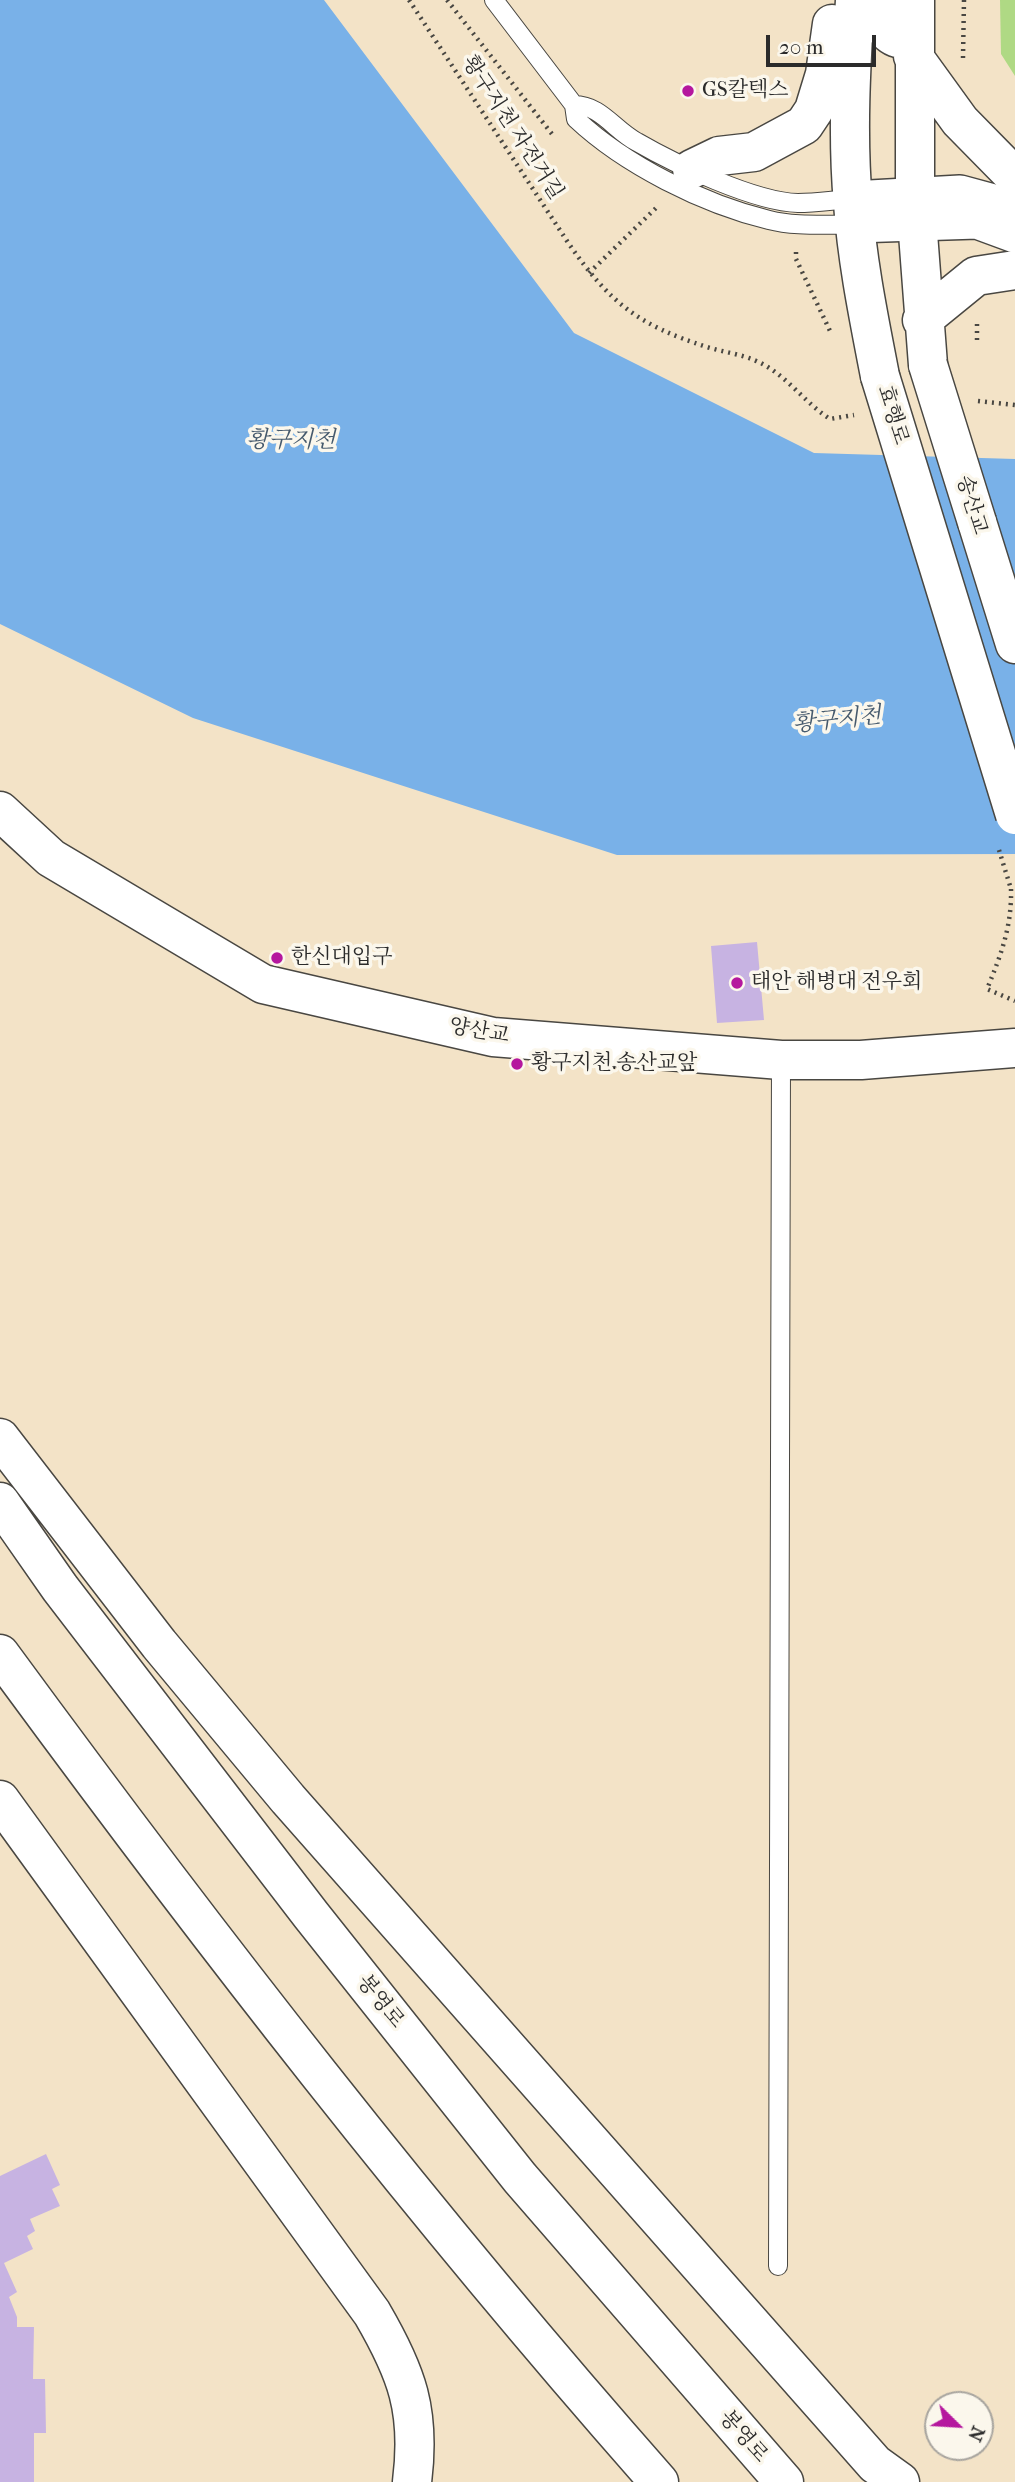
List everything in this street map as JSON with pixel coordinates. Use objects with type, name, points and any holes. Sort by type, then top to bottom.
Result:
[{"type":"main road","points":[[692,169],[719,156],[754,152],[804,125],[814,110],[825,74],[830,29],[843,0]]},
{"type":"main road","name":"효행로","points":[[855,0],[851,85],[853,212],[880,376],[1015,815]]},
{"type":"main road","points":[[884,0],[883,26],[886,33],[897,38],[904,36],[914,26]]},
{"type":"main road","points":[[914,26],[960,121],[1015,177]]},
{"type":"main road","points":[[914,26],[915,207],[922,320]]},
{"type":"main road","points":[[922,320],[976,276],[1015,270]]},
{"type":"main road","name":"송산교","points":[[922,320],[928,365],[1015,644]]},
{"type":"main road","name":"양산교","points":[[0,811],[51,858],[263,984],[493,1037],[781,1060],[862,1060],[1015,1048]]},
{"type":"main road","points":[[0,1438],[159,1644],[288,1799],[875,2463],[900,2482]]},
{"type":"main road","name":"봉영로","points":[[0,1502],[60,1588],[319,1925],[520,2178],[783,2482]]},
{"type":"main road","points":[[0,1654],[171,1887],[412,2192],[568,2379],[659,2482]]},
{"type":"main road","points":[[0,1800],[372,2313],[399,2359],[414,2412],[412,2482]]},
{"type":"street","points":[[853,212],[915,207],[960,193],[1015,208]]},
{"type":"street","points":[[915,207],[978,221],[1015,234]]},
{"type":"lane","points":[[494,0],[574,105],[576,118],[618,153],[676,187],[770,220],[853,212]]},
{"type":"lane","points":[[574,105],[589,105],[635,141],[692,169],[759,195],[853,212]]},
{"type":"lane","points":[[778,2266],[781,1060]]},
{"type":"path","name":"황구지천 자전거길","points":[[409,0],[589,273],[616,303],[653,327],[754,360],[788,380],[815,409],[830,419],[866,413]]},
{"type":"path","points":[[589,273],[656,208]]},
{"type":"path","points":[[965,403],[1015,405]]},
{"type":"path","points":[[1011,889],[1012,916],[1004,947],[987,989],[1015,1001]]},
{"type":"green space","points":[[1000,0],[1015,0],[1015,76],[1001,54]]},
{"type":"water","name":"황구지천","points":[[0,0],[324,0],[574,333],[814,453],[1015,459],[1015,854],[617,855],[193,718],[0,624]]},
{"type":"building","name":"태안 해병대 전우회","points":[[757,942],[764,1020],[717,1023],[711,946]]},
{"type":"building","points":[[46,2154],[60,2185],[52,2189],[60,2206],[30,2219],[35,2231],[27,2236],[33,2249],[4,2263],[17,2292],[9,2297],[17,2317],[17,2327],[34,2327],[33,2379],[45,2379],[46,2433],[34,2433],[34,2482],[0,2482],[0,2176]]},
{"type":"place","name":"GS칼텍스","points":[[688,91]]},
{"type":"place","name":"한신대입구","points":[[277,958]]},
{"type":"place","name":"태안 해병대 전우회","points":[[737,983]]},
{"type":"place","name":"황구지천.송산교앞","points":[[517,1064]]}]
